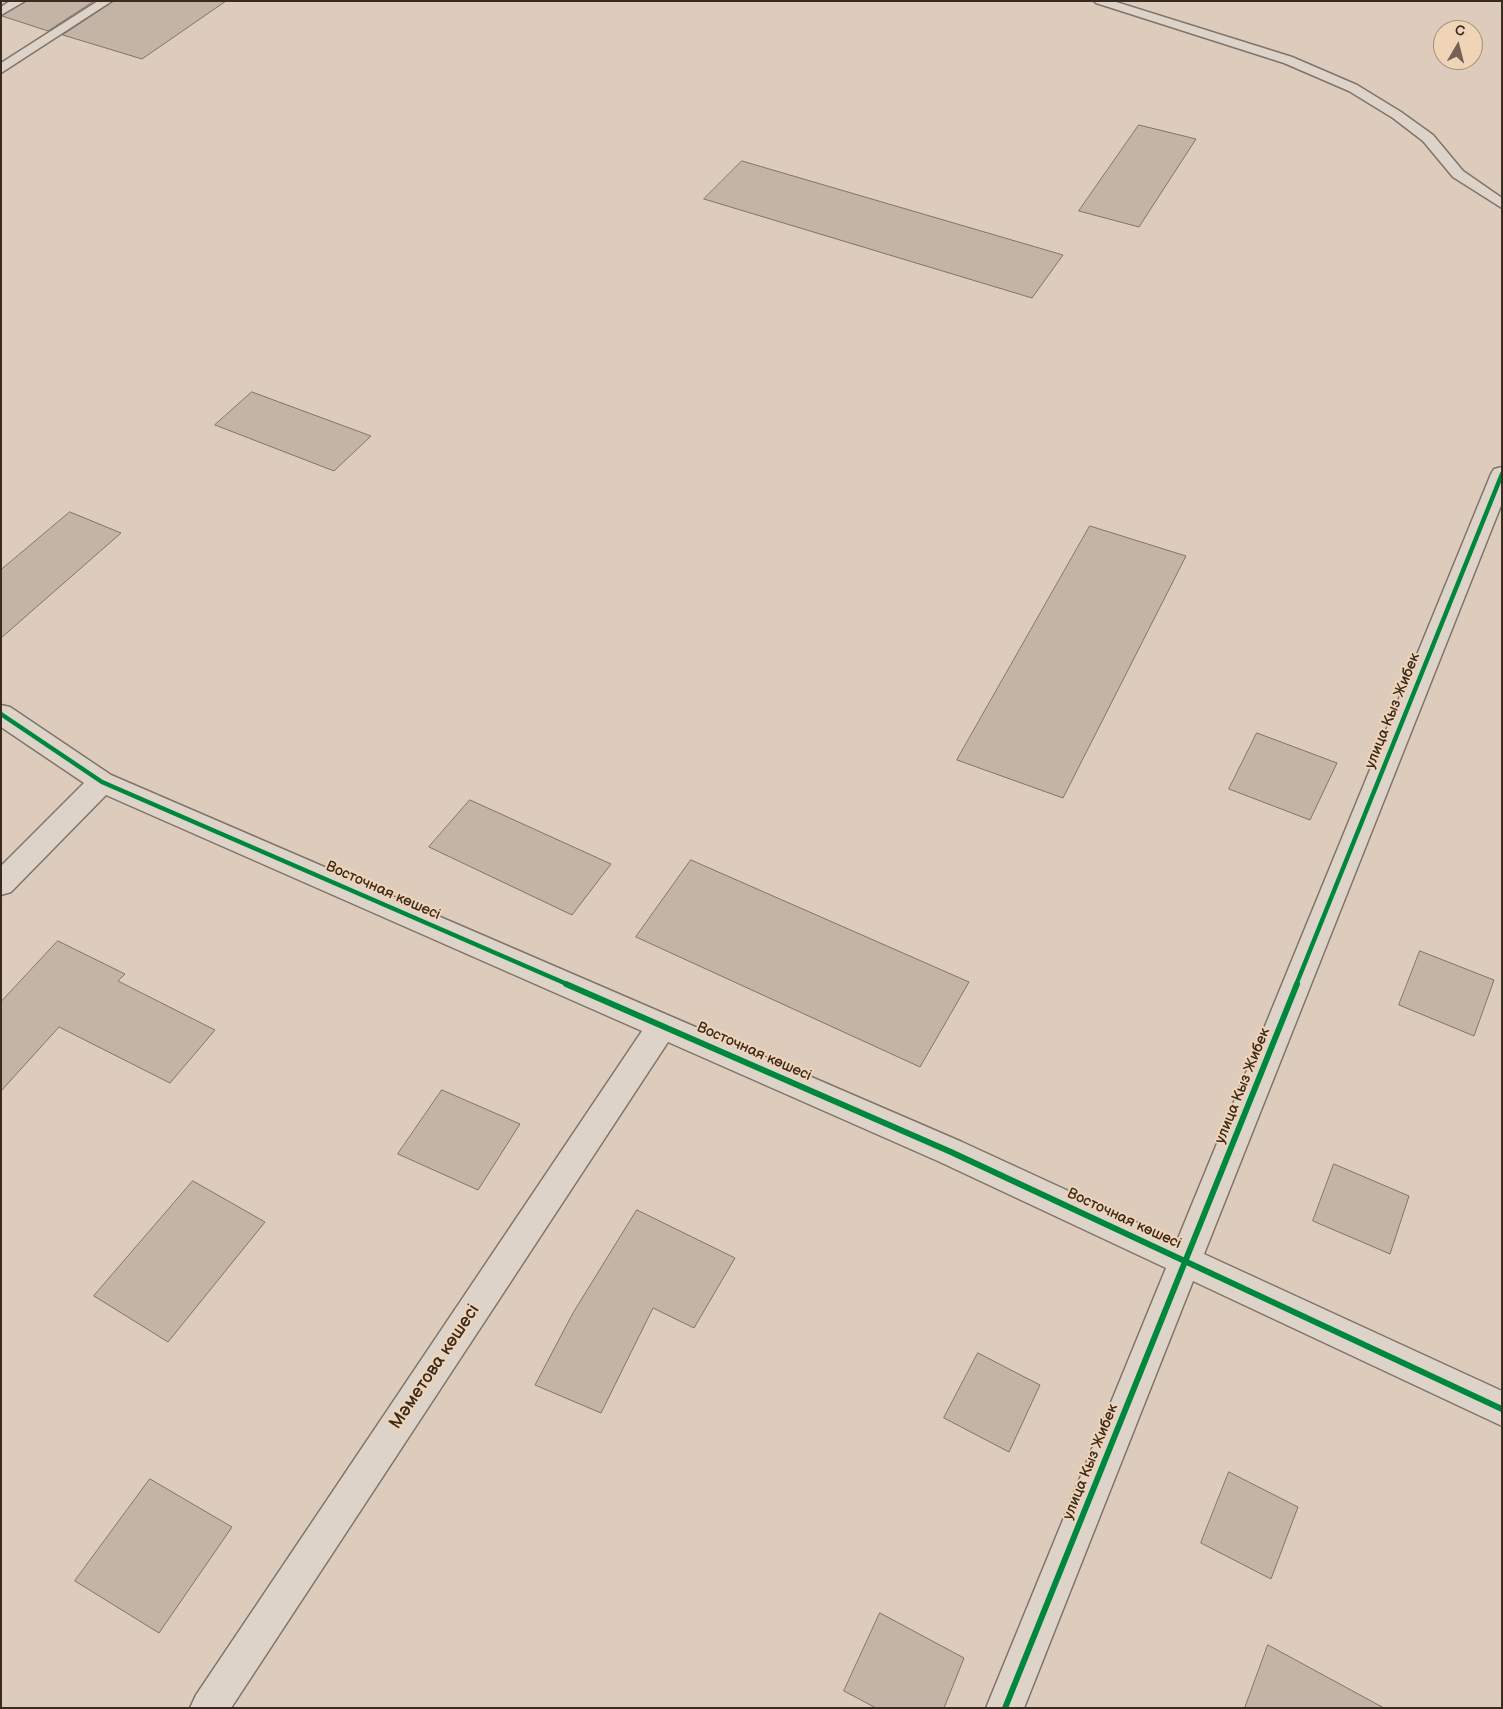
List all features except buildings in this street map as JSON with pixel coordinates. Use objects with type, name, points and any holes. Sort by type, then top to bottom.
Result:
[{"type":"street","name":"улица Кыз Жибек","points":[[1005,1708],[1502,474]]},
{"type":"street","name":"Восточная көшесі","points":[[1,714],[102,782],[951,1152],[1502,1409]]},
{"type":"street","points":[[1,884],[102,782]]},
{"type":"street","name":"Мәметова көшесі","points":[[209,1708],[662,1026]]},
{"type":"lane","points":[[1,12],[19,1]]},
{"type":"lane","points":[[1,69],[106,1]]},
{"type":"lane","points":[[1100,1],[1288,60],[1353,88],[1397,115],[1428,138],[1458,174],[1502,204]]},
{"type":"cycle path","points":[[1005,1708],[1502,474]]},
{"type":"cycle path","points":[[1,714],[102,782],[951,1152],[1502,1409]]}]
